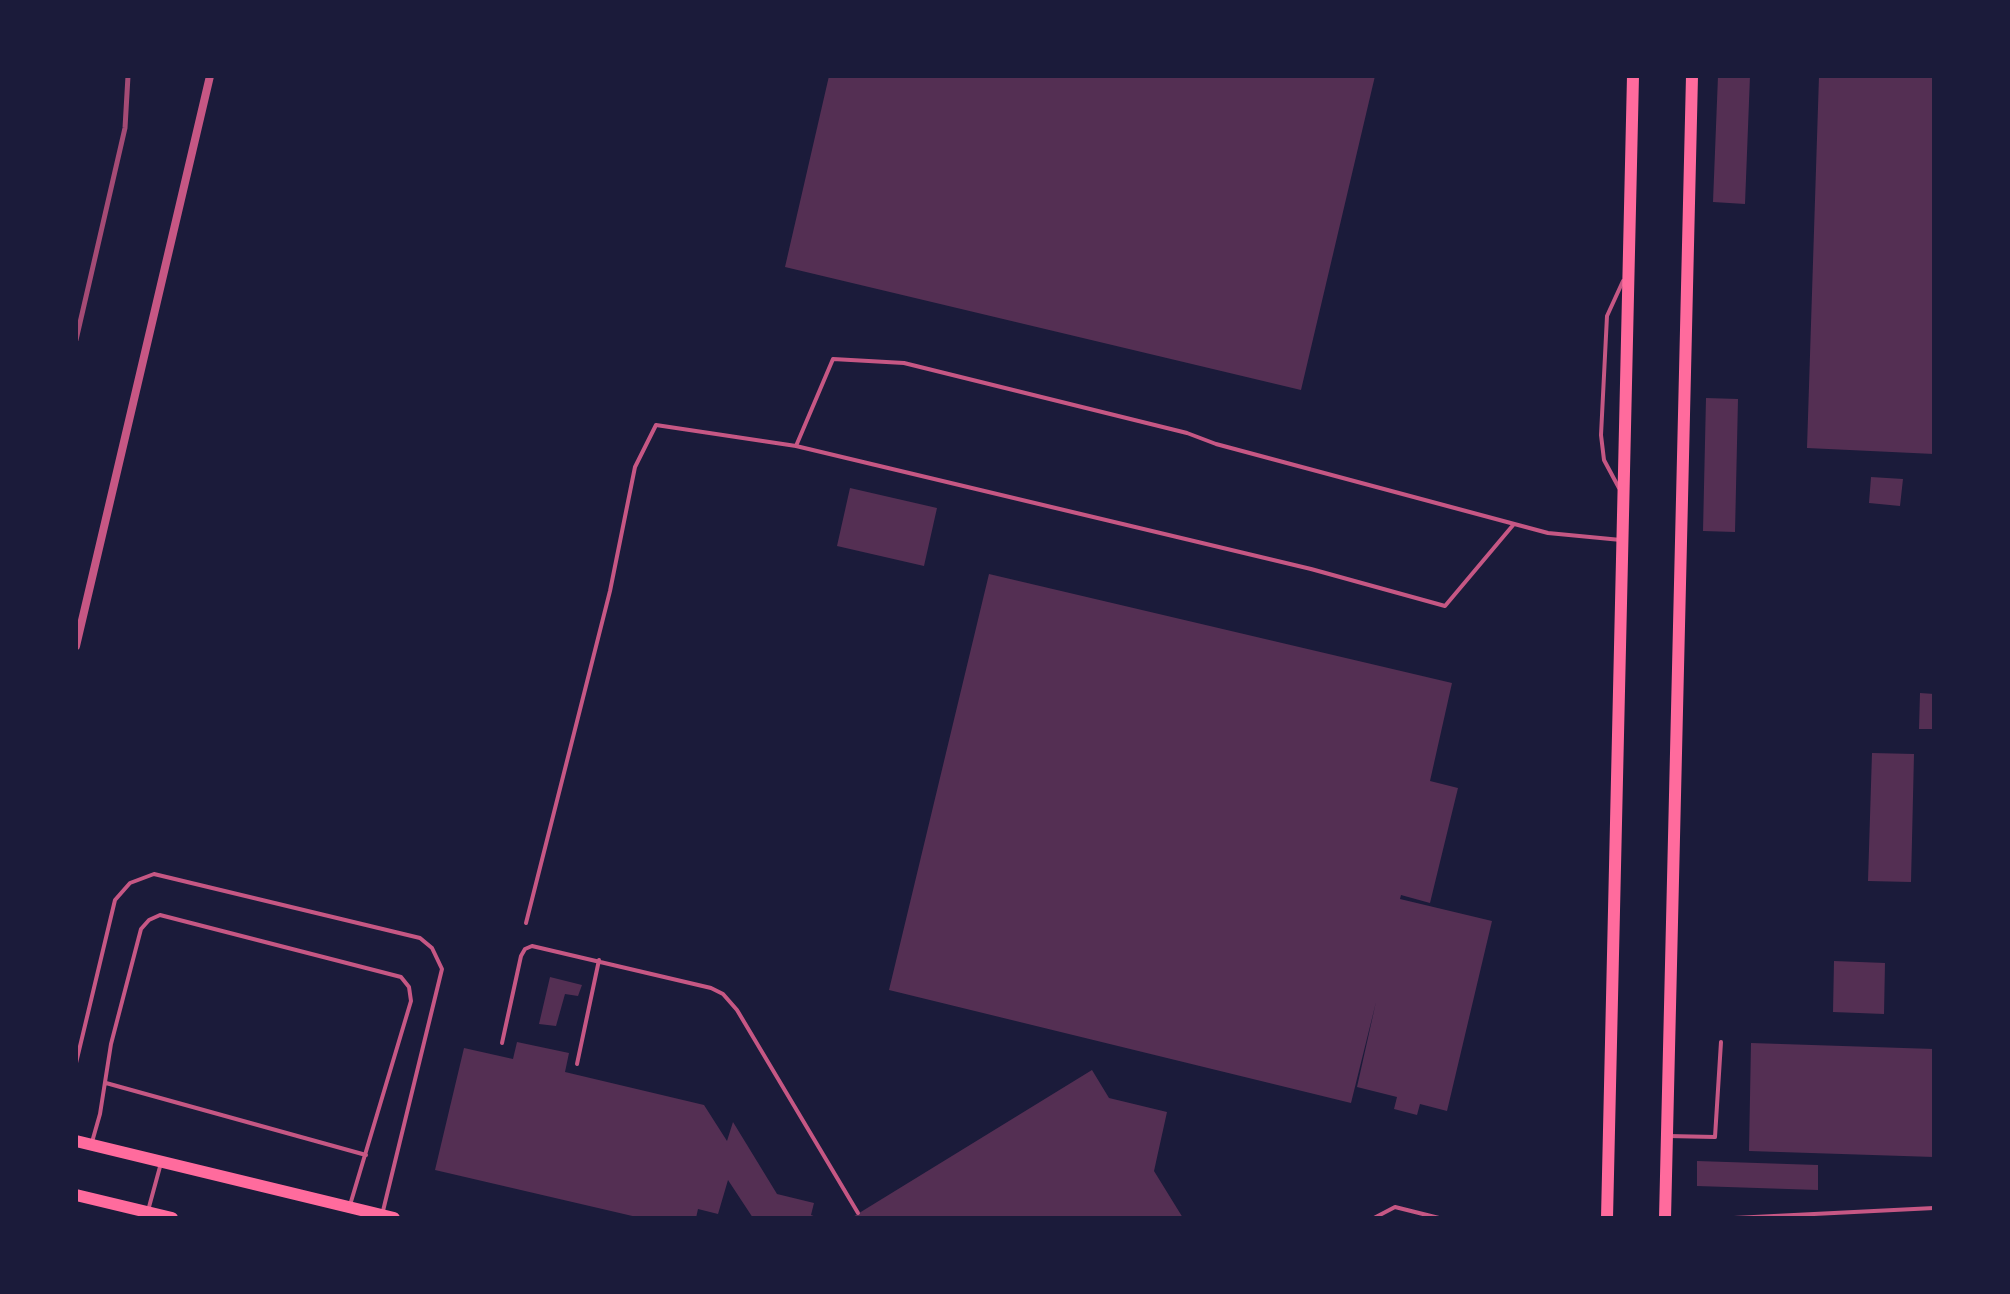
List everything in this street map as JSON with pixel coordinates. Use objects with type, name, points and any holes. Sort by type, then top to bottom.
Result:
[{"type":"main road","points":[[1607,1218],[1633,76]]},
{"type":"main road","points":[[1665,1218],[1692,76]]},
{"type":"main road","points":[[76,1141],[386,1217]]},
{"type":"main road","points":[[76,1195],[146,1215],[172,1218]]},
{"type":"street","points":[[76,646],[210,76]]},
{"type":"lane","points":[[1623,497],[1604,460],[1601,435],[1607,316],[1629,259]]},
{"type":"lane","points":[[796,446],[833,359],[904,363],[1187,433],[1216,444],[1548,533],[1622,540]]},
{"type":"lane","points":[[526,923],[610,591],[635,467],[656,425],[796,446],[1311,569],[1445,606],[1514,524]]},
{"type":"lane","points":[[76,1063],[115,900],[130,883],[154,874],[420,938],[432,948],[442,969],[386,1217]]},
{"type":"lane","points":[[91,1144],[106,1083],[111,1044],[141,929],[149,920],[160,915],[401,977],[409,987],[411,1001],[349,1207]]},
{"type":"lane","points":[[502,1043],[521,956],[525,949],[532,946],[711,988],[731,1001],[858,1213]]},
{"type":"lane","points":[[577,1064],[599,960]]},
{"type":"lane","points":[[1667,1136],[1715,1137],[1721,1042]]},
{"type":"lane","points":[[106,1083],[366,1155]]},
{"type":"lane","points":[[146,1215],[162,1162]]},
{"type":"lane","points":[[1374,1218],[1395,1207],[1439,1218]]},
{"type":"lane","points":[[1734,1218],[1934,1208]]},
{"type":"building","points":[[829,76],[1375,76],[1301,390],[785,267]]},
{"type":"building","points":[[1718,76],[1750,76],[1745,204],[1713,202]]},
{"type":"building","points":[[1819,76],[1934,76],[1934,454],[1807,448]]},
{"type":"building","points":[[1706,398],[1738,399],[1735,532],[1703,531]]},
{"type":"building","points":[[1871,477],[1903,479],[1900,506],[1869,503]]},
{"type":"building","points":[[850,488],[937,508],[924,566],[837,546]]},
{"type":"building","points":[[989,574],[1452,683],[1430,781],[1458,788],[1430,903],[1401,895],[1400,899],[1492,921],[1447,1111],[1420,1104],[1417,1115],[1394,1109],[1397,1097],[1357,1087],[1376,1002],[1351,1103],[889,990]]},
{"type":"building","points":[[1920,693],[1934,694],[1934,729],[1919,729]]},
{"type":"building","points":[[1872,753],[1914,754],[1911,882],[1868,881]]},
{"type":"building","points":[[1834,961],[1885,963],[1884,1014],[1833,1012]]},
{"type":"building","points":[[550,977],[582,985],[578,996],[565,994],[556,1026],[539,1024]]},
{"type":"building","points":[[517,1042],[569,1053],[565,1072],[704,1105],[727,1141],[733,1122],[777,1194],[814,1203],[811,1215],[819,1218],[753,1218],[728,1180],[718,1214],[698,1209],[696,1218],[641,1218],[435,1170],[464,1048],[513,1059]]},
{"type":"building","points":[[1751,1043],[1934,1049],[1934,1157],[1749,1151]]},
{"type":"building","points":[[1092,1070],[1109,1098],[1167,1112],[1154,1171],[1183,1218],[851,1218]]},
{"type":"building","points":[[1697,1161],[1818,1165],[1818,1190],[1697,1186]]},
{"type":"railway","points":[[76,340],[125,128],[128,76]]}]
